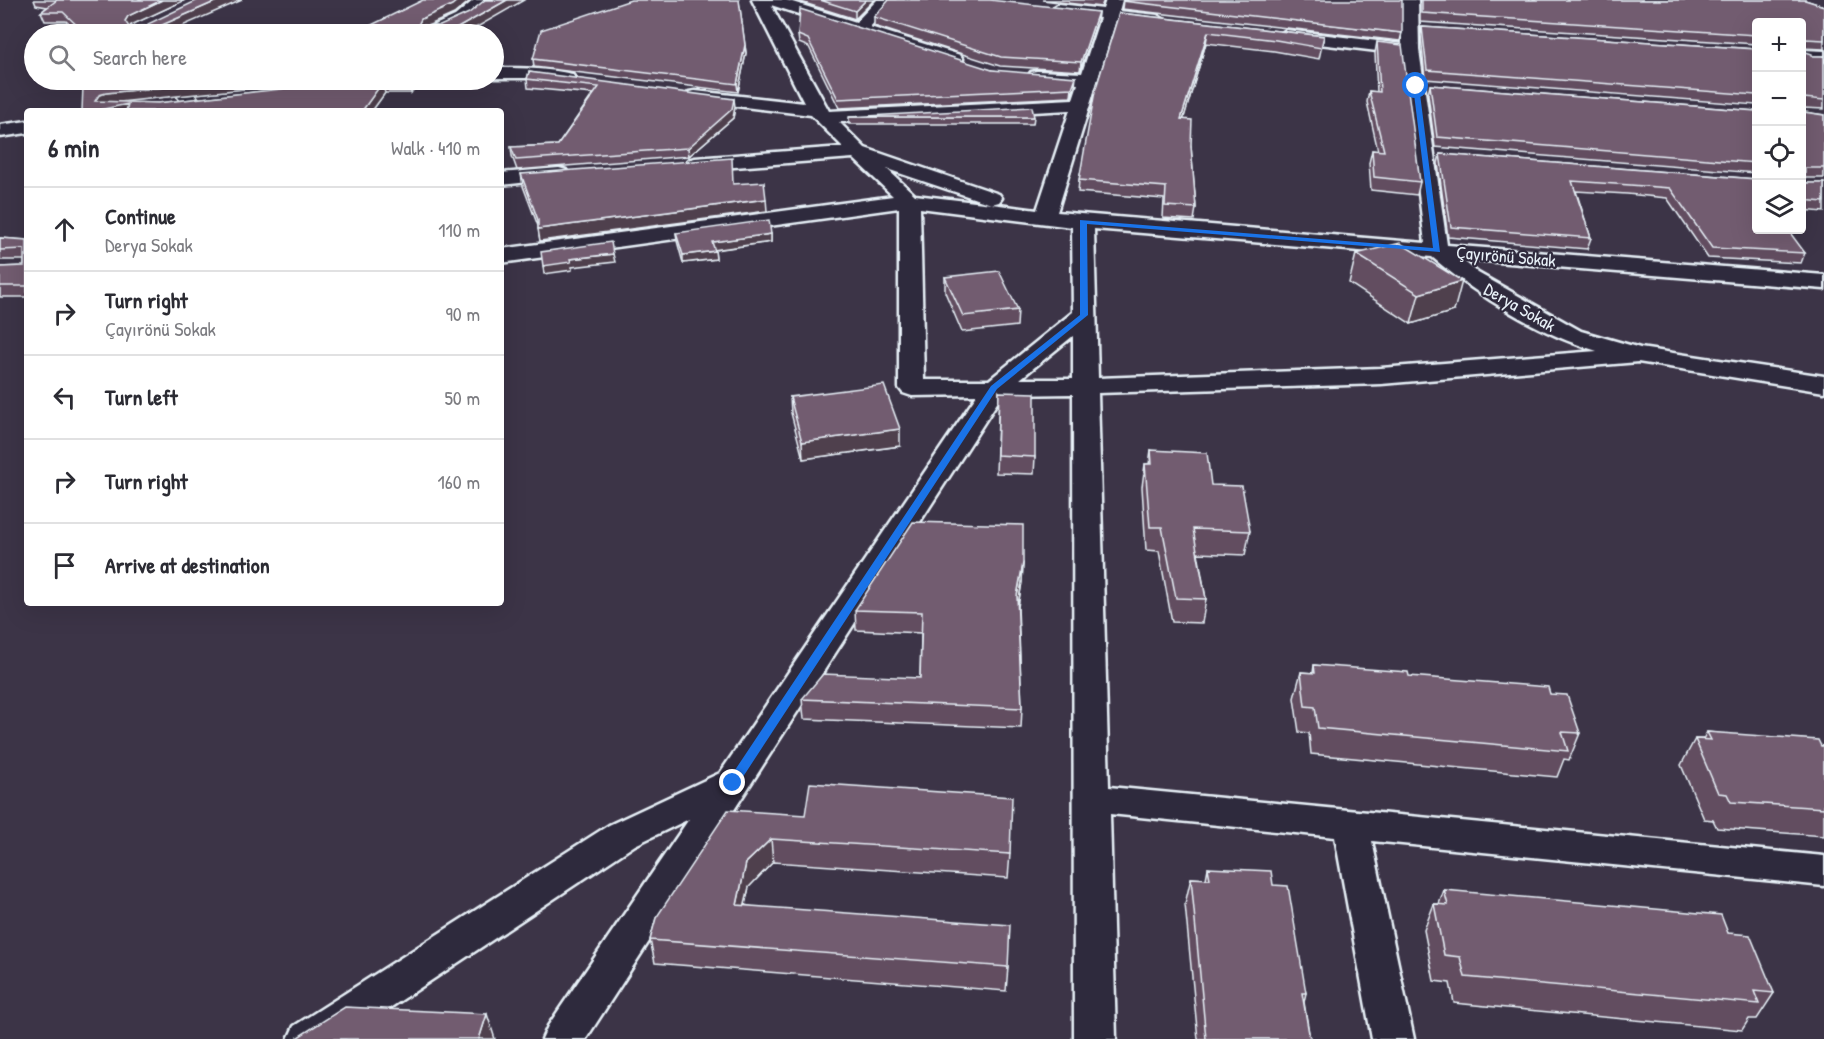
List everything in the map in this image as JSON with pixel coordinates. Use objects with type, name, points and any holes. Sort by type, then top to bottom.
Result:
[{"type":"street","points":[[451,24],[461,19],[484,0]]},
{"type":"street","points":[[760,0],[820,113],[909,200],[912,388],[1085,386],[1381,376],[1638,355]]},
{"type":"street","points":[[770,0],[966,63]]},
{"type":"street","points":[[860,28],[886,0]]},
{"type":"street","points":[[1410,0],[1417,28],[1410,50],[1422,87],[1426,154],[1437,250]]},
{"type":"street","points":[[1039,6],[1112,7],[1179,22]]},
{"type":"street","points":[[1045,217],[1112,7]]},
{"type":"street","points":[[1271,33],[1410,50]]},
{"type":"street","points":[[1806,55],[1824,56]]},
{"type":"street","points":[[504,73],[528,73],[586,81]]},
{"type":"street","points":[[1021,74],[1089,79]]},
{"type":"street","points":[[181,90],[190,102]]},
{"type":"street","points":[[678,94],[820,113],[1081,104]]},
{"type":"street","points":[[167,104],[210,100]]},
{"type":"street","points":[[0,131],[24,127]]},
{"type":"street","points":[[680,165],[858,152],[1045,217]]},
{"type":"street","points":[[1426,154],[1449,156]]},
{"type":"street","points":[[504,178],[572,173]]},
{"type":"street","points":[[504,256],[909,200],[1045,217]]},
{"type":"street","name":"Çayırönü Sokak","points":[[1045,217],[1083,222],[1824,282]]},
{"type":"street","points":[[1083,222],[1095,1039]]},
{"type":"street","name":"Derya Sokak","points":[[1437,250],[1470,278],[1572,336],[1638,355],[1824,384]]},
{"type":"street","points":[[563,1039],[994,388],[1084,315]]},
{"type":"street","points":[[309,1039],[622,836],[733,783]]},
{"type":"street","points":[[1092,798],[1824,871]]},
{"type":"street","points":[[1351,824],[1393,1039]]},
{"type":"building","points":[[57,0],[162,0],[128,16],[125,21],[127,24],[76,24],[63,12],[41,12]]},
{"type":"building","points":[[198,0],[219,0],[164,24],[148,24]]},
{"type":"building","points":[[423,0],[458,0],[421,19],[418,24],[374,24]]},
{"type":"building","points":[[485,0],[507,0],[465,24],[444,24],[469,13]]},
{"type":"building","points":[[631,0],[739,0],[745,45],[737,84],[533,59],[541,30]]},
{"type":"building","points":[[820,0],[866,0],[855,11]]},
{"type":"building","points":[[889,0],[990,0],[1098,12],[1081,62],[1001,57],[874,17]]},
{"type":"building","points":[[1402,0],[1402,33],[1123,1]]},
{"type":"building","points":[[1422,0],[1805,0],[1824,6],[1824,40],[1806,39],[1806,18],[1752,18],[1752,35],[1422,13]]},
{"type":"building","points":[[800,9],[992,70],[1076,77],[1072,88],[838,99],[808,39],[798,35]]},
{"type":"building","points":[[1119,13],[1324,36],[1321,48],[1208,32],[1181,119],[1192,120],[1191,146],[1196,208],[1165,206],[1166,187],[1079,180],[1095,91]]},
{"type":"building","points":[[1422,27],[1752,49],[1752,95],[1427,70]]},
{"type":"building","points":[[1377,42],[1402,45],[1420,182],[1374,177],[1372,150],[1384,151],[1369,91],[1380,92]]},
{"type":"building","points":[[1806,52],[1812,56],[1824,56],[1824,100],[1806,98]]},
{"type":"building","points":[[529,72],[734,99],[732,109],[688,148],[516,160],[511,147],[558,145],[599,87],[527,79]]},
{"type":"building","points":[[1430,85],[1752,111],[1752,163],[1437,137]]},
{"type":"building","points":[[83,90],[136,90],[106,93],[99,95],[95,101],[158,103],[272,90],[377,90],[364,108],[127,108],[128,104],[109,108],[82,108]]},
{"type":"building","points":[[1032,107],[1034,117],[849,117]]},
{"type":"building","points":[[1806,112],[1824,115],[1824,168],[1806,168]]},
{"type":"building","points":[[1440,154],[1752,179],[1752,234],[1791,234],[1805,253],[1712,248],[1670,188],[1630,185],[1572,181],[1591,238],[1451,227]]},
{"type":"building","points":[[732,158],[733,184],[764,182],[766,199],[538,229],[538,220],[521,174]]},
{"type":"building","points":[[1806,183],[1824,183],[1824,202],[1806,200]]},
{"type":"building","points":[[769,220],[771,234],[712,242],[715,251],[683,255],[676,233]]},
{"type":"building","points":[[0,238],[24,240],[24,249],[0,250]]},
{"type":"building","points":[[611,242],[613,254],[570,259],[571,262],[543,266],[541,252]]},
{"type":"building","points":[[1400,243],[1462,281],[1419,294],[1356,254]]},
{"type":"building","points":[[24,266],[24,286],[0,286],[0,267]]},
{"type":"building","points":[[999,271],[1018,310],[963,316],[945,277]]},
{"type":"building","points":[[884,385],[900,429],[802,442],[790,397]]},
{"type":"building","points":[[999,392],[1035,393],[1035,457],[997,455]]},
{"type":"building","points":[[1151,450],[1207,453],[1211,485],[1242,486],[1250,531],[1193,529],[1206,599],[1176,598],[1162,527],[1150,527],[1145,464],[1152,464]]},
{"type":"building","points":[[913,522],[1023,525],[1023,563],[1017,596],[1022,708],[802,699],[823,674],[920,678],[922,612],[855,610]]},
{"type":"building","points":[[1314,665],[1408,672],[1409,676],[1548,687],[1550,694],[1567,695],[1580,733],[1562,732],[1568,751],[1318,728],[1315,707],[1305,706],[1301,672],[1315,673]]},
{"type":"building","points":[[1707,732],[1818,740],[1821,746],[1824,746],[1824,808],[1731,802],[1727,794],[1718,793],[1695,739],[1711,740]]},
{"type":"building","points":[[810,783],[1012,797],[1010,854],[771,839],[746,863],[737,905],[1010,925],[1008,967],[650,940],[656,918],[728,810],[805,815]]},
{"type":"building","points":[[1208,868],[1271,871],[1273,885],[1288,886],[1306,993],[1302,993],[1310,1039],[1206,1039],[1191,878],[1210,879]]},
{"type":"building","points":[[1444,890],[1721,915],[1728,933],[1750,935],[1774,993],[1754,991],[1759,1004],[1465,977],[1460,957],[1444,955],[1434,904],[1448,905]]},
{"type":"building","points":[[345,1007],[487,1014],[479,1039],[295,1039]]},
{"type":"route","points":[[733,783],[994,388],[1084,315],[1083,222],[1437,250],[1416,86]]}]
